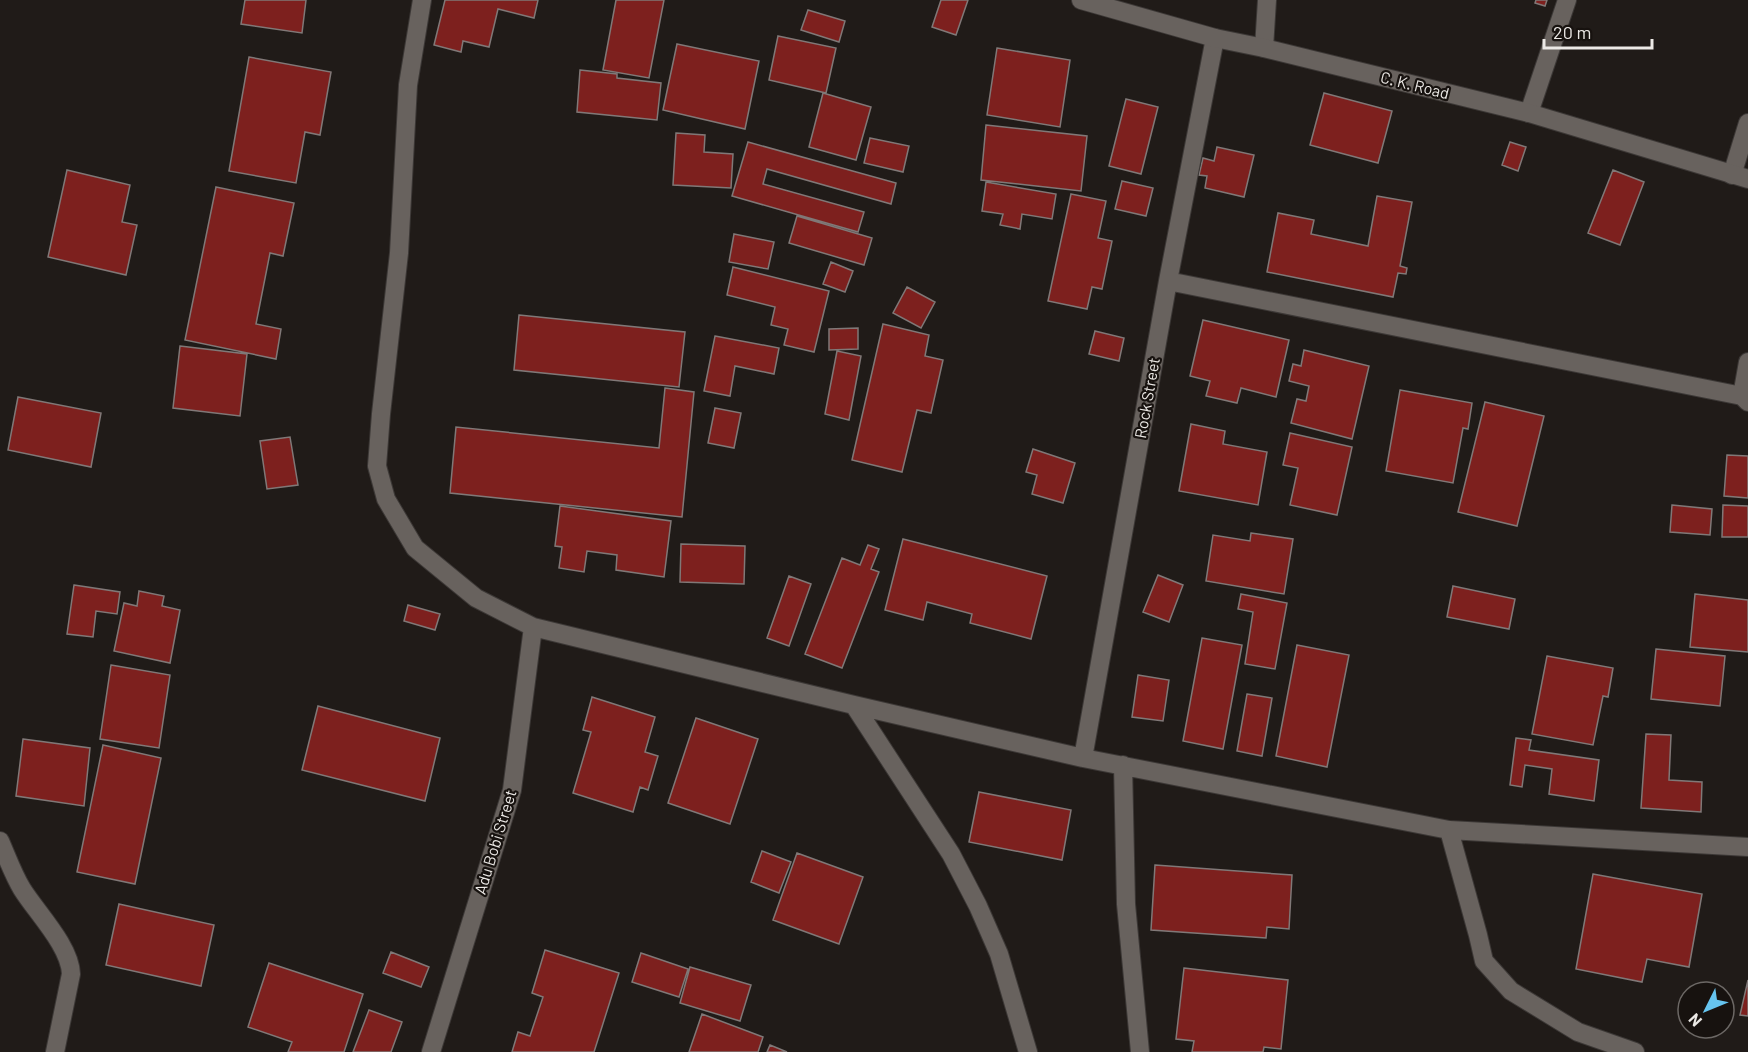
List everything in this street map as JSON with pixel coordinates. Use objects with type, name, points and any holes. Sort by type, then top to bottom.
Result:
[{"type":"street","points":[[422,0],[408,85],[399,253],[377,466],[386,499],[415,548],[476,598],[533,627],[854,705],[1083,758],[1449,830],[1748,847]]},
{"type":"street","name":"C. K. Road","points":[[1081,0],[1215,38],[1529,113],[1740,177]]},
{"type":"street","points":[[1264,48],[1267,0]]},
{"type":"street","points":[[1529,113],[1567,0]]},
{"type":"street","name":"Rock Street","points":[[1083,758],[1168,281],[1215,38]]},
{"type":"street","points":[[1740,177],[1748,123]]},
{"type":"street","points":[[1168,281],[1745,399],[1748,362]]},
{"type":"street","name":"Adu Bobi Street","points":[[431,1052],[512,790],[533,627]]},
{"type":"street","points":[[854,705],[951,854],[978,906],[999,954],[1028,1052]]},
{"type":"street","points":[[1123,765],[1126,904],[1140,1052]]},
{"type":"street","points":[[1449,830],[1484,961],[1511,991],[1578,1032],[1635,1052]]},
{"type":"street","points":[[0,841],[21,888],[70,963],[71,974],[55,1052]]},
{"type":"building","points":[[245,0],[306,0],[302,33],[241,24]]},
{"type":"building","points":[[445,0],[538,0],[534,18],[498,9],[489,47],[463,41],[461,52],[434,45]]},
{"type":"building","points":[[616,0],[664,0],[649,78],[603,70]]},
{"type":"building","points":[[941,0],[968,0],[956,35],[932,27]]},
{"type":"building","points":[[1536,0],[1547,0],[1545,6],[1535,3]]},
{"type":"building","points":[[808,10],[845,21],[839,42],[801,30]]},
{"type":"building","points":[[778,36],[836,48],[826,93],[769,80]]},
{"type":"building","points":[[677,44],[759,61],[745,129],[663,110]]},
{"type":"building","points":[[997,48],[1070,60],[1060,127],[987,115]]},
{"type":"building","points":[[249,57],[331,72],[320,135],[305,132],[296,183],[229,171]]},
{"type":"building","points":[[580,70],[617,74],[617,78],[661,83],[657,120],[577,112]]},
{"type":"building","points":[[823,93],[871,107],[856,160],[809,147]]},
{"type":"building","points":[[1324,93],[1392,111],[1378,163],[1310,145]]},
{"type":"building","points":[[1126,99],[1158,107],[1141,174],[1109,166]]},
{"type":"building","points":[[986,125],[1087,136],[1081,191],[981,180]]},
{"type":"building","points":[[676,133],[705,135],[704,152],[733,154],[731,188],[673,185]]},
{"type":"building","points":[[870,138],[909,146],[903,172],[864,163]]},
{"type":"building","points":[[748,142],[896,183],[891,204],[767,169],[763,184],[864,212],[858,232],[732,196]]},
{"type":"building","points":[[1510,142],[1526,147],[1518,171],[1502,165]]},
{"type":"building","points":[[1217,147],[1254,155],[1244,197],[1205,188],[1207,176],[1199,175],[1203,158],[1214,161]]},
{"type":"building","points":[[67,170],[130,185],[122,222],[137,225],[126,275],[48,257]]},
{"type":"building","points":[[1613,170],[1644,182],[1620,245],[1588,233]]},
{"type":"building","points":[[1122,181],[1153,188],[1146,216],[1115,209]]},
{"type":"building","points":[[986,182],[1056,194],[1052,219],[1022,214],[1020,229],[1000,225],[1003,214],[982,211]]},
{"type":"building","points":[[216,187],[294,203],[283,256],[270,253],[256,324],[281,329],[276,359],[185,340]]},
{"type":"building","points":[[1071,194],[1106,201],[1098,238],[1112,241],[1102,289],[1092,287],[1087,309],[1048,301]]},
{"type":"building","points":[[1377,196],[1412,202],[1400,266],[1407,268],[1406,274],[1398,273],[1393,297],[1267,272],[1278,213],[1314,220],[1311,234],[1368,246]]},
{"type":"building","points":[[797,216],[872,238],[864,265],[789,243]]},
{"type":"building","points":[[734,234],[774,242],[768,269],[729,262]]},
{"type":"building","points":[[831,262],[853,271],[845,292],[823,284]]},
{"type":"building","points":[[733,267],[829,291],[814,352],[784,345],[788,329],[771,325],[775,307],[727,295]]},
{"type":"building","points":[[907,287],[935,302],[921,328],[893,313]]},
{"type":"building","points":[[519,315],[685,332],[679,387],[514,370]]},
{"type":"building","points":[[1203,320],[1289,340],[1276,397],[1241,388],[1237,403],[1206,396],[1210,381],[1190,376]]},
{"type":"building","points":[[883,324],[929,335],[925,356],[943,360],[931,413],[917,410],[902,472],[852,460]]},
{"type":"building","points":[[858,328],[858,349],[829,350],[829,329]]},
{"type":"building","points":[[1095,331],[1124,338],[1119,361],[1089,354]]},
{"type":"building","points":[[715,336],[779,348],[774,374],[735,366],[730,396],[704,391]]},
{"type":"building","points":[[180,346],[247,354],[240,416],[173,408]]},
{"type":"building","points":[[1304,350],[1369,366],[1352,439],[1291,423],[1297,399],[1306,401],[1309,386],[1289,381],[1293,364],[1301,366]]},
{"type":"building","points":[[837,351],[861,356],[849,420],[825,414]]},
{"type":"building","points":[[665,388],[694,392],[682,517],[450,493],[456,427],[659,448]]},
{"type":"building","points":[[1400,390],[1472,403],[1468,429],[1463,428],[1453,483],[1386,471]]},
{"type":"building","points":[[18,397],[101,413],[91,467],[8,450]]},
{"type":"building","points":[[1485,402],[1544,416],[1517,526],[1458,512]]},
{"type":"building","points":[[715,408],[741,413],[734,448],[708,443]]},
{"type":"building","points":[[1191,424],[1225,431],[1223,444],[1267,452],[1258,505],[1179,491]]},
{"type":"building","points":[[1290,433],[1352,447],[1337,515],[1290,505],[1298,468],[1283,465]]},
{"type":"building","points":[[290,437],[298,485],[267,489],[260,441]]},
{"type":"building","points":[[1033,449],[1075,463],[1063,503],[1032,494],[1037,475],[1026,472]]},
{"type":"building","points":[[1727,455],[1748,456],[1748,498],[1724,496]]},
{"type":"building","points":[[1672,505],[1712,509],[1710,535],[1670,532]]},
{"type":"building","points":[[1723,505],[1748,506],[1748,537],[1722,537]]},
{"type":"building","points":[[560,506],[671,521],[664,577],[616,570],[617,555],[587,551],[584,572],[559,568],[562,547],[555,546]]},
{"type":"building","points":[[1251,533],[1293,539],[1284,594],[1206,581],[1213,535],[1250,541]]},
{"type":"building","points":[[903,539],[1047,576],[1031,639],[970,623],[972,614],[927,602],[923,620],[885,610]]},
{"type":"building","points":[[681,544],[745,546],[744,584],[680,582]]},
{"type":"building","points":[[868,545],[879,549],[871,569],[879,572],[842,668],[805,654],[842,558],[860,565]]},
{"type":"building","points":[[1158,575],[1183,585],[1169,622],[1143,612]]},
{"type":"building","points":[[789,576],[811,584],[789,646],[767,638]]},
{"type":"building","points":[[74,585],[120,592],[117,614],[96,611],[93,637],[67,634]]},
{"type":"building","points":[[1453,586],[1515,599],[1509,629],[1447,617]]},
{"type":"building","points":[[139,591],[164,596],[162,606],[180,610],[170,663],[114,651],[124,603],[137,606]]},
{"type":"building","points":[[1241,594],[1287,603],[1275,669],[1245,664],[1253,612],[1238,609]]},
{"type":"building","points":[[1695,594],[1748,600],[1748,652],[1690,647]]},
{"type":"building","points":[[408,605],[440,614],[435,630],[404,621]]},
{"type":"building","points":[[1202,638],[1242,645],[1223,749],[1183,741]]},
{"type":"building","points":[[1297,645],[1349,655],[1327,767],[1276,756]]},
{"type":"building","points":[[1656,649],[1725,656],[1720,706],[1651,699]]},
{"type":"building","points":[[1547,656],[1613,668],[1608,697],[1603,696],[1593,745],[1532,734]]},
{"type":"building","points":[[111,665],[170,675],[159,748],[100,739]]},
{"type":"building","points":[[1138,675],[1169,680],[1163,721],[1132,717]]},
{"type":"building","points":[[1247,694],[1272,698],[1262,756],[1237,751]]},
{"type":"building","points":[[592,697],[655,717],[645,752],[658,756],[648,790],[640,787],[633,812],[573,793],[591,732],[583,730]]},
{"type":"building","points":[[318,706],[440,738],[425,801],[302,770]]},
{"type":"building","points":[[696,718],[758,739],[730,824],[668,803]]},
{"type":"building","points":[[1646,734],[1671,735],[1669,780],[1702,782],[1701,812],[1641,808]]},
{"type":"building","points":[[1516,738],[1531,740],[1529,750],[1599,760],[1594,801],[1549,794],[1552,769],[1525,765],[1522,787],[1510,785]]},
{"type":"building","points":[[23,739],[90,748],[84,806],[16,796]]},
{"type":"building","points":[[103,745],[161,758],[135,884],[77,872]]},
{"type":"building","points":[[979,792],[1071,810],[1062,860],[969,842]]},
{"type":"building","points":[[762,851],[791,862],[779,893],[751,882]]},
{"type":"building","points":[[797,853],[863,877],[839,944],[773,920]]},
{"type":"building","points":[[1155,865],[1292,875],[1289,929],[1267,927],[1266,938],[1151,930]]},
{"type":"building","points":[[1593,874],[1702,894],[1689,967],[1647,959],[1642,982],[1576,969]]},
{"type":"building","points":[[119,904],[214,925],[201,986],[106,965]]},
{"type":"building","points":[[545,950],[619,973],[594,1052],[512,1052],[518,1032],[530,1036],[543,997],[532,993]]},
{"type":"building","points":[[391,952],[429,967],[421,987],[383,973]]},
{"type":"building","points":[[641,953],[688,969],[679,997],[632,982]]},
{"type":"building","points":[[269,963],[363,994],[344,1052],[288,1052],[292,1042],[248,1027]]},
{"type":"building","points":[[690,967],[751,985],[740,1021],[680,1003]]},
{"type":"building","points":[[1184,968],[1288,980],[1281,1049],[1264,1047],[1263,1052],[1192,1052],[1194,1041],[1176,1039]]},
{"type":"building","points":[[1748,980],[1748,1016],[1740,1015]]},
{"type":"building","points":[[369,1010],[402,1022],[391,1052],[353,1052]]},
{"type":"building","points":[[702,1014],[763,1037],[758,1052],[689,1052]]},
{"type":"building","points":[[770,1045],[787,1052],[767,1052]]}]
